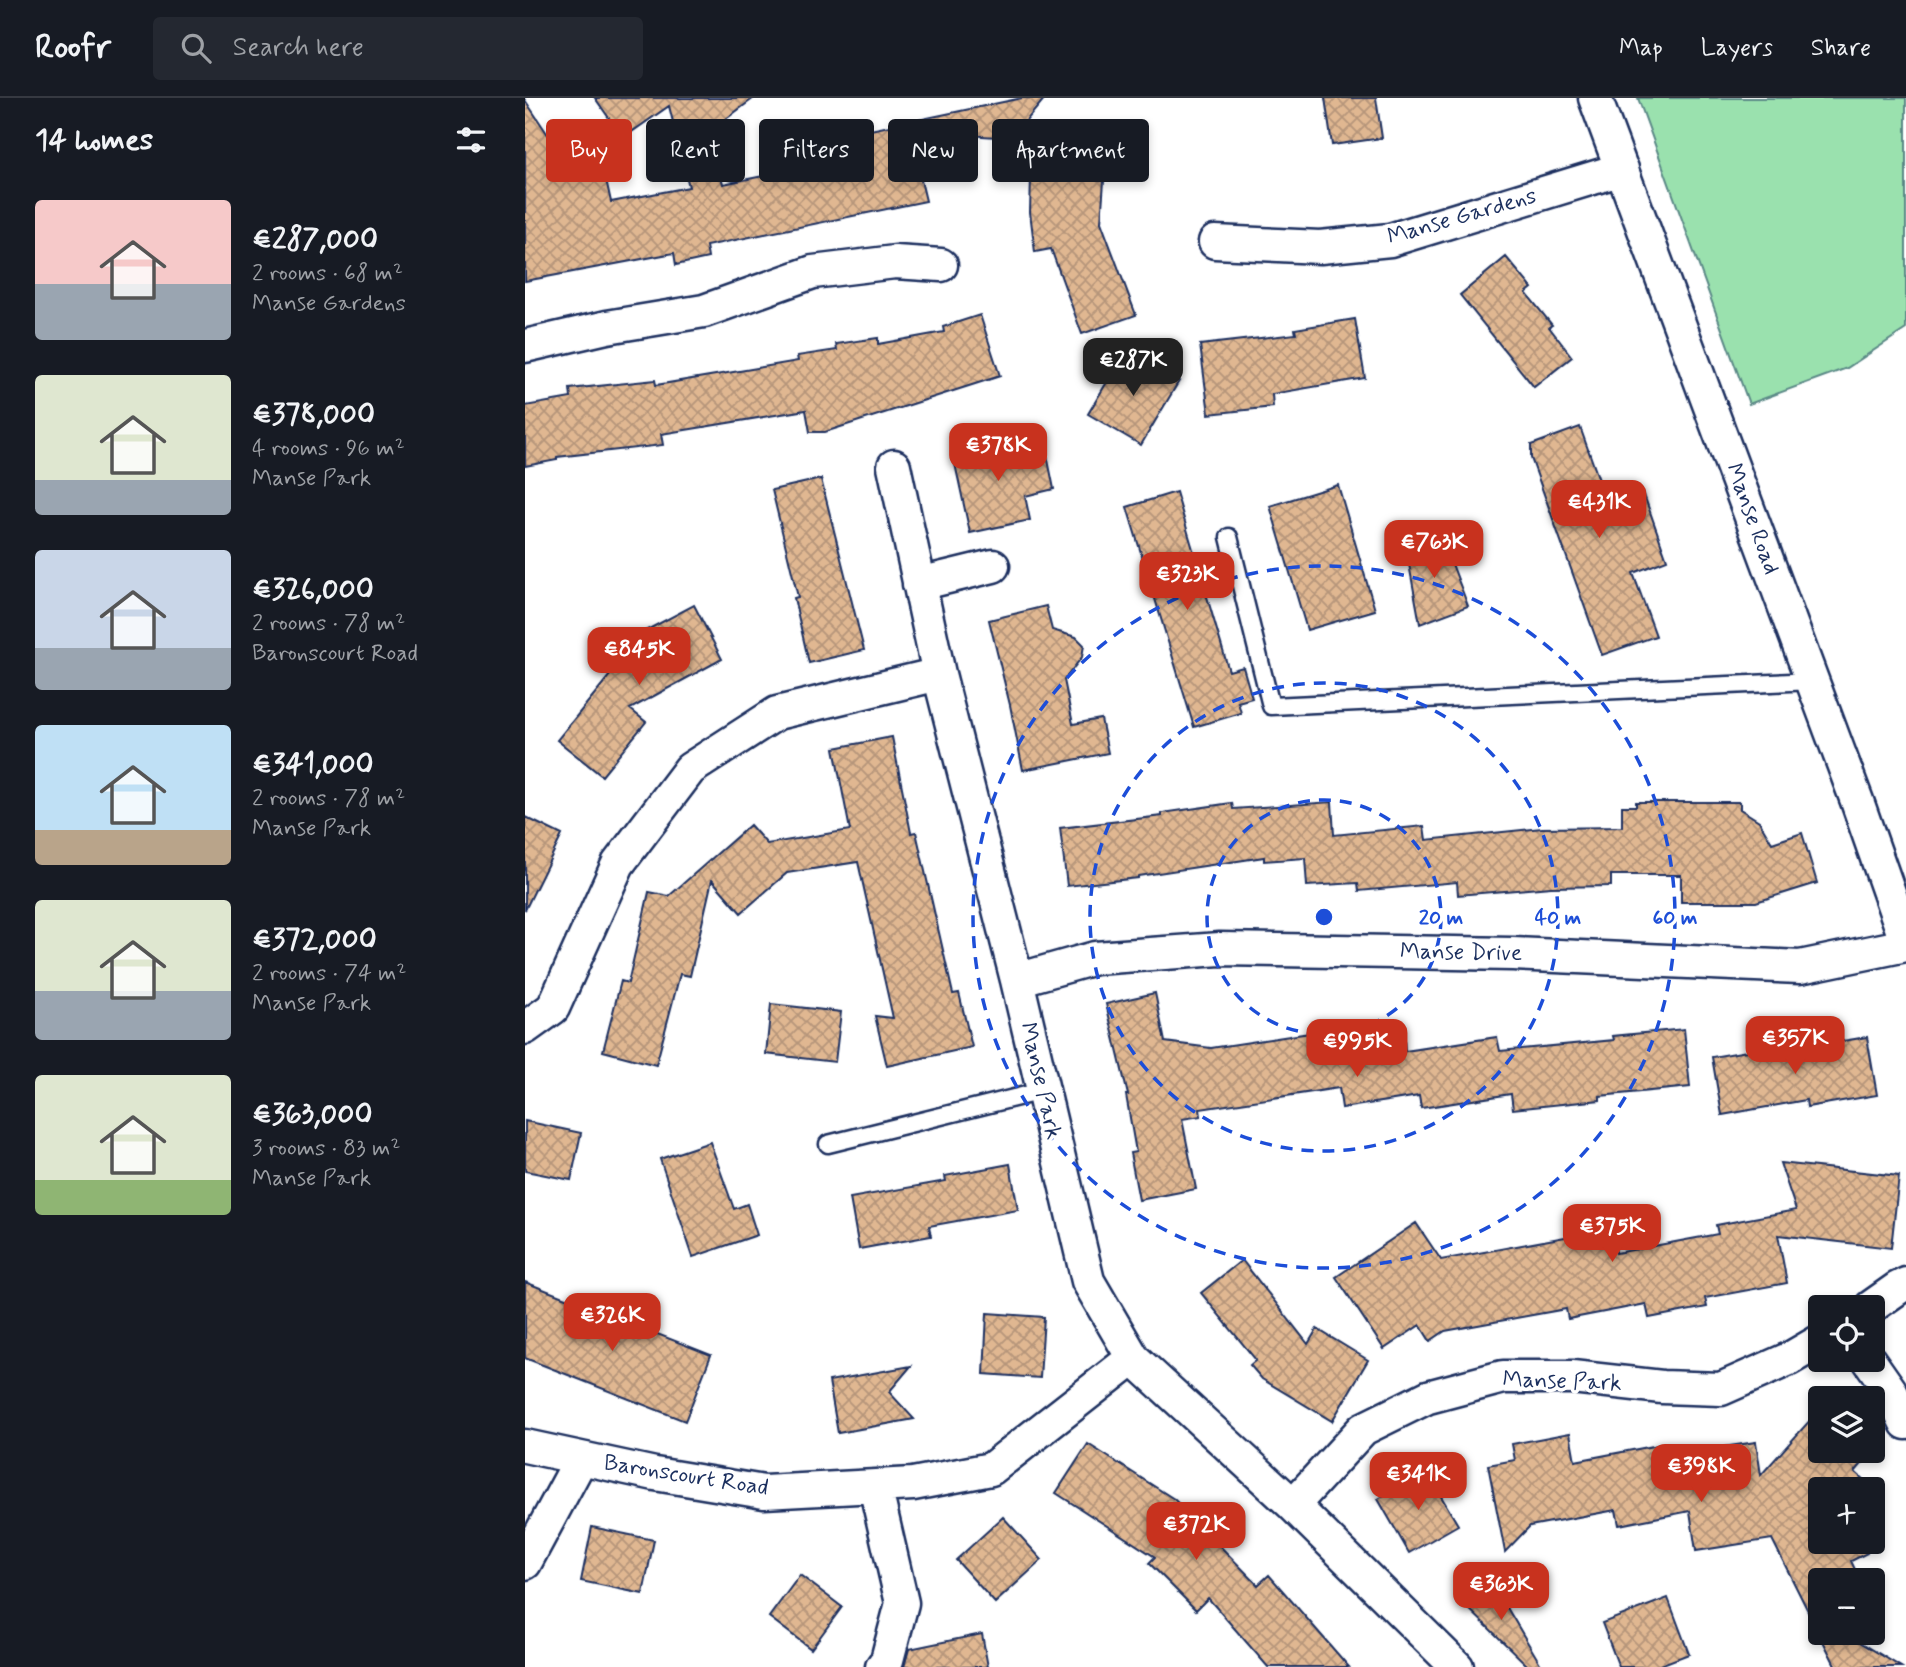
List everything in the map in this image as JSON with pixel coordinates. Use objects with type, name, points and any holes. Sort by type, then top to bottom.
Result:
[{"type":"street","name":"Manse Road","points":[[1595,98],[1812,681],[1906,943]]},
{"type":"street","name":"Manse Gardens","points":[[1215,242],[1320,247],[1390,240],[1622,169]]},
{"type":"street","points":[[525,346],[607,327],[704,311],[813,272],[895,262],[941,265]]},
{"type":"street","name":"Manse Park","points":[[894,466],[939,674],[1017,980],[1088,1280],[1133,1358],[1293,1505],[1457,1667]]},
{"type":"street","points":[[919,583],[993,566]]},
{"type":"street","points":[[525,1028],[553,1008],[618,864],[690,769],[777,713],[939,674]]},
{"type":"street","name":"Manse Drive","points":[[1017,980],[1095,958],[1220,949],[1513,954],[1800,967],[1906,943]]},
{"type":"street","points":[[1885,1297],[1906,1284]]},
{"type":"street","name":"Manse Park","points":[[1293,1505],[1363,1429],[1428,1397],[1503,1377],[1572,1377],[1662,1387],[1721,1388],[1790,1359],[1808,1348]]},
{"type":"street","name":"Baronscourt Road","points":[[525,1446],[655,1474],[764,1492],[913,1484],[991,1469],[1133,1358]]},
{"type":"street","points":[[1877,1372],[1890,1390],[1906,1423]]},
{"type":"street","name":"Baronscourt Road","points":[[525,1563],[581,1459]]},
{"type":"street","points":[[875,1486],[902,1603],[887,1660],[882,1667]]},
{"type":"lane","points":[[1229,537],[1271,706],[1812,681]]},
{"type":"lane","points":[[828,1144],[1042,1091]]},
{"type":"green space","points":[[1638,98],[1906,98],[1906,329],[1847,368],[1749,404]]},
{"type":"building","points":[[595,98],[754,98],[726,119],[672,119],[669,106],[650,119],[646,119],[646,122],[632,132],[632,119],[610,119]]},
{"type":"building","points":[[1022,98],[1045,98],[1028,119],[992,119],[992,137],[978,136],[978,119],[922,119]]},
{"type":"building","points":[[1325,98],[1376,98],[1382,138],[1332,145]]},
{"type":"building","points":[[525,100],[546,132],[546,182],[607,182],[611,202],[689,187],[688,182],[723,184],[745,182],[745,180],[759,177],[759,182],[874,182],[874,129],[888,126],[888,182],[921,182],[926,201],[706,246],[708,258],[676,265],[674,253],[525,281]]},
{"type":"building","points":[[1031,182],[1104,182],[1101,222],[1136,315],[1082,334],[1051,249],[1035,252],[1030,212]]},
{"type":"building","points":[[1506,257],[1532,288],[1526,293],[1552,325],[1549,327],[1572,357],[1534,387],[1460,295]]},
{"type":"building","points":[[980,315],[1000,376],[825,432],[810,432],[806,410],[661,434],[663,445],[557,457],[557,460],[525,466],[525,406],[571,398],[570,389],[655,380],[656,385],[798,361],[797,356],[837,350],[836,344],[878,338],[878,344],[944,332],[943,327]]},
{"type":"building","points":[[1355,319],[1365,378],[1272,394],[1273,407],[1209,414],[1200,345],[1296,334],[1295,329]]},
{"type":"building","points":[[1126,350],[1179,381],[1141,445],[1088,414]]},
{"type":"building","points":[[1580,427],[1608,505],[1643,492],[1667,560],[1633,573],[1656,636],[1602,655],[1531,458],[1531,445]]},
{"type":"building","points":[[1011,436],[1017,462],[1047,455],[1054,489],[1025,496],[1030,520],[970,533],[952,450]]},
{"type":"building","points":[[821,479],[864,650],[809,663],[794,598],[798,597],[772,490]]},
{"type":"building","points":[[1338,485],[1375,610],[1307,630],[1270,506]]},
{"type":"building","points":[[1176,492],[1229,671],[1243,667],[1252,698],[1238,702],[1241,713],[1194,727],[1127,507]]},
{"type":"building","points":[[1441,535],[1468,606],[1420,624],[1406,548]]},
{"type":"building","points":[[694,605],[722,659],[630,709],[646,722],[602,776],[557,740],[632,648],[628,640]]},
{"type":"building","points":[[1046,606],[1052,630],[1076,637],[1084,645],[1082,657],[1064,680],[1073,724],[1101,719],[1108,753],[1023,770],[989,620]]},
{"type":"building","points":[[892,737],[911,833],[916,832],[953,994],[959,993],[972,1047],[887,1066],[875,1016],[893,1018],[858,862],[787,873],[741,913],[712,880],[690,976],[680,974],[656,1065],[603,1051],[621,981],[628,983],[649,892],[669,896],[750,825],[767,844],[850,830],[834,748]]},
{"type":"building","points":[[1332,802],[1334,835],[1424,826],[1426,840],[1542,828],[1622,827],[1622,806],[1636,806],[1636,802],[1740,802],[1740,809],[1759,821],[1772,843],[1802,833],[1817,883],[1756,902],[1681,902],[1681,875],[1611,875],[1611,886],[1551,887],[1458,895],[1457,882],[1359,891],[1358,883],[1307,886],[1305,858],[1264,861],[1264,857],[1138,878],[1067,886],[1060,828],[1162,816],[1162,813],[1232,803],[1233,809]]},
{"type":"building","points":[[525,817],[562,835],[525,910]]},
{"type":"building","points":[[1155,993],[1165,1042],[1211,1048],[1310,1033],[1313,1053],[1404,1039],[1405,1051],[1497,1037],[1500,1051],[1614,1040],[1613,1036],[1684,1029],[1690,1087],[1600,1096],[1600,1100],[1513,1109],[1511,1094],[1421,1108],[1419,1096],[1342,1108],[1339,1088],[1200,1109],[1201,1116],[1182,1119],[1196,1189],[1139,1200],[1130,1153],[1136,1152],[1128,1095],[1106,1004]]},
{"type":"building","points":[[771,1004],[841,1012],[835,1062],[766,1054]]},
{"type":"building","points":[[1867,1037],[1877,1095],[1807,1107],[1806,1100],[1722,1115],[1712,1057],[1782,1045],[1783,1051]]},
{"type":"building","points":[[525,1121],[581,1133],[571,1180],[525,1171]]},
{"type":"building","points":[[710,1142],[734,1209],[747,1204],[757,1235],[693,1257],[660,1159]]},
{"type":"building","points":[[1780,1163],[1899,1176],[1891,1248],[1778,1235],[1787,1283],[1705,1298],[1707,1307],[1649,1318],[1646,1304],[1568,1319],[1566,1309],[1445,1331],[1430,1341],[1420,1325],[1384,1349],[1336,1277],[1416,1223],[1441,1260],[1576,1235],[1574,1226],[1610,1219],[1616,1253],[1718,1234],[1716,1225],[1796,1210]]},
{"type":"building","points":[[1010,1164],[1018,1210],[929,1226],[931,1236],[859,1249],[850,1198],[946,1181],[945,1176]]},
{"type":"building","points":[[1242,1260],[1308,1344],[1317,1329],[1368,1360],[1332,1421],[1262,1379],[1250,1365],[1256,1360],[1201,1293]]},
{"type":"building","points":[[525,1282],[711,1355],[685,1421],[525,1358]]},
{"type":"building","points":[[987,1313],[1044,1317],[1040,1378],[984,1374]]},
{"type":"building","points":[[911,1366],[889,1392],[914,1419],[838,1433],[829,1381]]},
{"type":"building","points":[[1808,1422],[1808,1463],[1863,1463],[1855,1472],[1861,1477],[1808,1477],[1808,1554],[1865,1554],[1851,1561],[1854,1568],[1808,1568],[1808,1611],[1772,1539],[1696,1551],[1690,1511],[1619,1525],[1616,1510],[1530,1526],[1505,1552],[1488,1465],[1515,1460],[1512,1444],[1570,1433],[1575,1461],[1664,1444],[1666,1456],[1756,1442],[1761,1475]]},
{"type":"building","points":[[1088,1444],[1174,1499],[1258,1585],[1269,1575],[1349,1667],[1268,1667],[1208,1598],[1196,1610],[1149,1563],[1155,1557],[1056,1493]]},
{"type":"building","points":[[1426,1471],[1458,1525],[1409,1553],[1378,1499]]},
{"type":"building","points":[[1003,1517],[1042,1560],[995,1603],[956,1560]]},
{"type":"building","points":[[592,1527],[654,1540],[643,1594],[581,1581]]},
{"type":"building","points":[[800,1575],[842,1607],[811,1649],[769,1617]]},
{"type":"building","points":[[1490,1579],[1541,1665],[1539,1667],[1529,1667],[1465,1605]]},
{"type":"building","points":[[1668,1598],[1689,1654],[1655,1667],[1619,1667],[1602,1623]]},
{"type":"building","points":[[982,1634],[988,1667],[904,1667],[909,1649]]},
{"type":"building","points":[[1825,1645],[1865,1645],[1901,1667],[1836,1667]]}]
